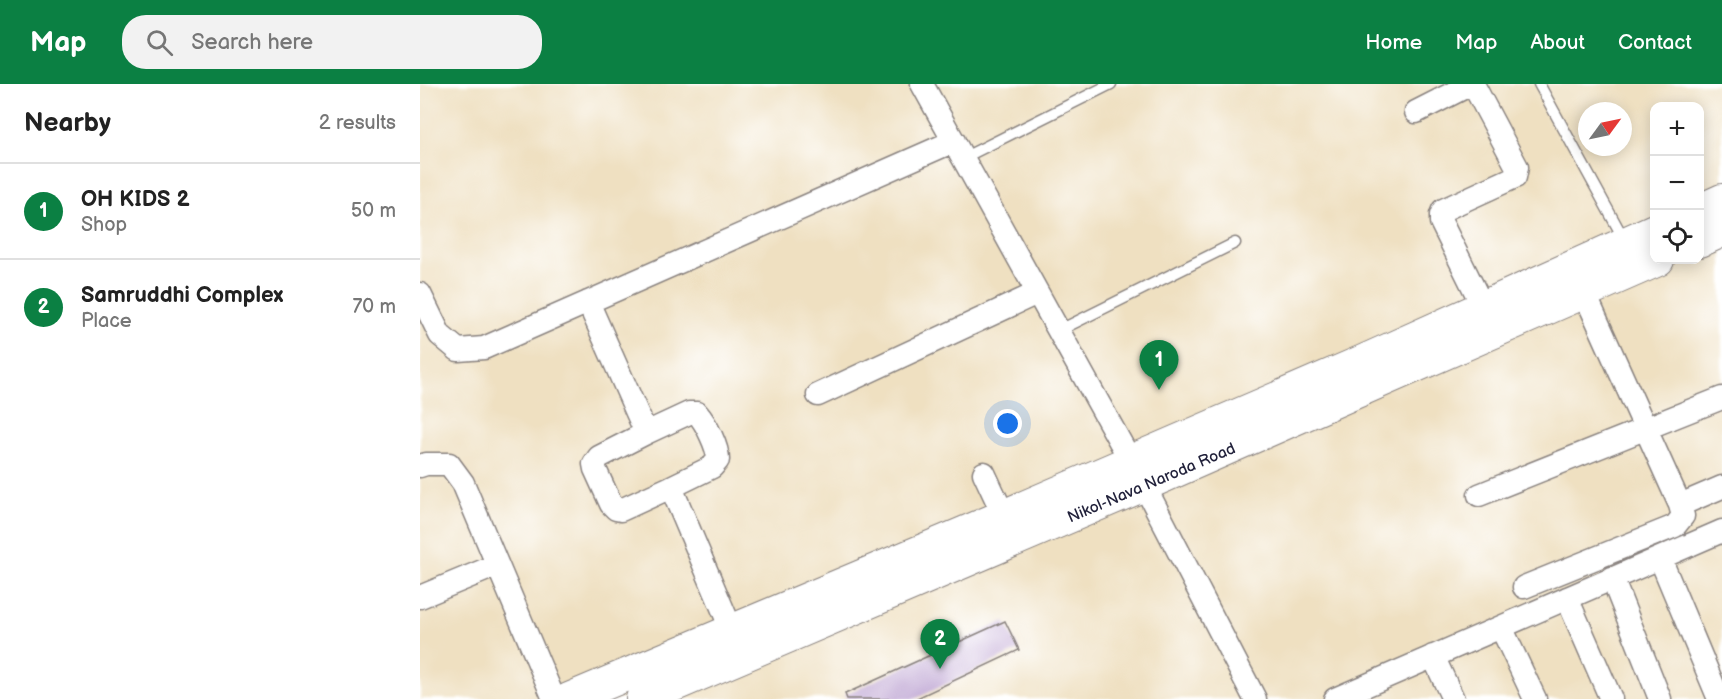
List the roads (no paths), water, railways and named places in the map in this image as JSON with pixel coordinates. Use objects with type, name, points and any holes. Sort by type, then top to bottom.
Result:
[{"type":"street","points":[[922,84],[1137,473],[1255,699]]},
{"type":"street","points":[[1416,112],[1472,84],[1516,167],[1515,177],[1443,210],[1440,215],[1441,222],[1483,307]]},
{"type":"street","points":[[420,294],[440,335],[458,350],[483,348],[588,302],[958,150]]},
{"type":"street","points":[[1704,208],[1722,200]]},
{"type":"street","points":[[1704,239],[1722,231]]},
{"type":"street","points":[[1137,473],[1363,361],[1483,307],[1638,256],[1650,236]]},
{"type":"street","name":"Nikol-Nava Naroda Road","points":[[642,699],[737,643],[1137,473],[1584,292],[1638,256]]},
{"type":"street","points":[[1524,587],[1675,526],[1683,516],[1584,292]]},
{"type":"street","points":[[818,395],[1037,293]]},
{"type":"street","points":[[588,302],[646,433]]},
{"type":"street","points":[[1479,495],[1722,398]]},
{"type":"street","points":[[689,413],[697,413],[718,453],[718,460],[712,467],[671,487],[621,510],[616,509],[611,504],[594,464],[598,457],[646,433],[689,413]]},
{"type":"street","points":[[420,466],[449,464],[464,483],[554,699]]},
{"type":"street","points":[[984,473],[1010,528]]},
{"type":"street","points":[[569,699],[737,643],[671,487]]},
{"type":"street","points":[[1680,505],[1722,487]]},
{"type":"street","points":[[1335,699],[1371,692],[1433,656],[1722,531]]},
{"type":"street","points":[[1660,558],[1719,699]]},
{"type":"street","points":[[420,597],[497,565]]},
{"type":"street","points":[[1612,579],[1660,699]]},
{"type":"street","points":[[1567,598],[1611,699]]},
{"type":"street","points":[[1501,627],[1535,699]]},
{"type":"street","points":[[1433,656],[1453,699]]},
{"type":"lane","points":[[958,150],[1111,84]]},
{"type":"lane","points":[[1539,84],[1638,256]]},
{"type":"lane","points":[[1058,331],[1235,243]]},
{"type":"place","name":"OH KIDS 2","points":[[1159,390]]},
{"type":"place","name":"Samruddhi Complex","points":[[940,669]]}]
